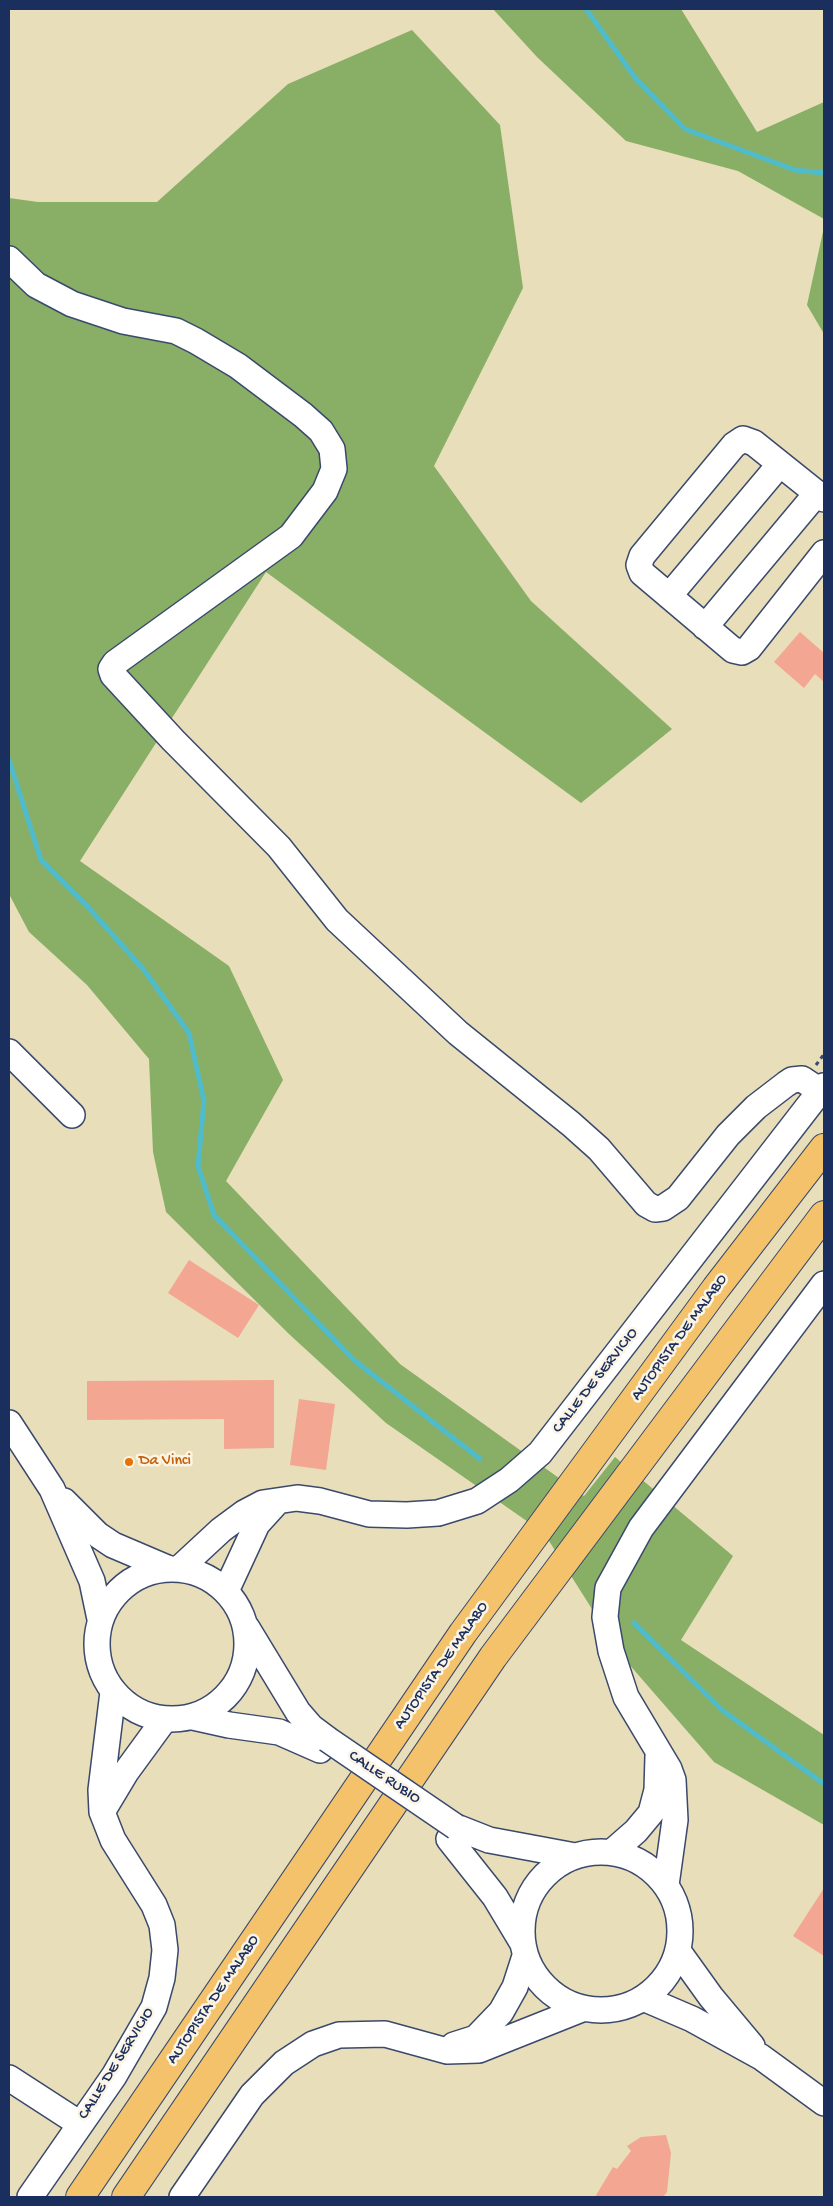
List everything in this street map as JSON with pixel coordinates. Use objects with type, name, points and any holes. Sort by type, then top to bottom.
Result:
[{"type":"highway","name":"AUTOPISTA DE MALABO","points":[[80,2197],[464,1633],[716,1288],[824,1148]]},
{"type":"highway","points":[[126,2197],[493,1657],[824,1215]]},
{"type":"street","points":[[9,259],[36,285],[72,304],[123,322],[176,331],[213,350],[238,366],[303,415],[321,431],[332,449],[334,469],[326,491],[291,536],[115,663],[111,669],[113,675],[167,733],[279,847],[337,920],[458,1033],[599,1149],[646,1204],[655,1209],[663,1208],[678,1198],[728,1135],[756,1107],[792,1080],[820,1081]]},
{"type":"street","points":[[705,627],[820,496],[754,443],[743,439],[734,445],[642,556],[639,565],[642,573],[669,596],[705,627],[732,650],[742,652],[749,648],[824,553]]},
{"type":"street","points":[[669,596],[780,464]]},
{"type":"street","points":[[9,1052],[72,1115]]},
{"type":"street","name":"CALLE DE SERVICIO","points":[[173,1568],[244,1513],[263,1504],[278,1500],[297,1498],[369,1514],[407,1516],[438,1513],[477,1501],[510,1480],[540,1454],[820,1081]]},
{"type":"street","points":[[666,1885],[675,1820],[674,1791],[669,1769],[626,1697],[611,1652],[605,1617],[608,1588],[641,1528],[821,1295]]},
{"type":"street","points":[[9,1423],[52,1489],[89,1573],[100,1619]]},
{"type":"street","points":[[52,1489],[98,1534],[113,1545],[173,1568],[197,1572],[212,1580],[226,1591],[238,1607],[245,1626],[247,1649],[242,1671],[230,1691],[214,1707],[193,1717],[164,1720],[136,1710],[112,1692],[100,1670],[96,1644],[100,1619],[111,1599],[126,1584],[145,1573],[173,1568]]},
{"type":"street","points":[[226,1591],[256,1524],[278,1500]]},
{"type":"street","name":"CALLE RUBIO","points":[[245,1626],[298,1712],[311,1726],[323,1744]]},
{"type":"street","name":"CALLE DE SERVICIO","points":[[30,2197],[114,2076],[154,2007],[162,1978],[165,1950],[162,1925],[154,1905],[114,1840],[102,1812],[101,1790],[112,1692]]},
{"type":"street","name":"CALLE RUBIO","points":[[193,1717],[229,1725],[279,1732],[323,1744],[453,1833],[495,1897],[524,1949]]},
{"type":"street","points":[[102,1812],[126,1772],[164,1720]]},
{"type":"street","points":[[612,1852],[636,1831],[651,1813],[657,1790],[658,1753]]},
{"type":"street","name":"CALLE RUBIO","points":[[453,1833],[575,1856]]},
{"type":"street","points":[[432,2046],[456,2044],[476,2038],[488,2028],[501,2012],[515,1987],[524,1949],[523,1914],[533,1889],[551,1869],[575,1856],[593,1852],[612,1852],[633,1858],[651,1869],[666,1885],[676,1905],[680,1928],[678,1951],[670,1970],[658,1986],[643,1998],[624,2007],[610,2010],[582,2009],[558,1998],[538,1980],[524,1949]]},
{"type":"street","points":[[678,1951],[711,1997],[762,2057]]},
{"type":"street","points":[[643,1998],[692,2019],[762,2057],[824,2103]]},
{"type":"street","points":[[182,2197],[252,2095],[284,2063],[313,2044],[339,2035],[385,2034],[446,2051],[479,2050],[582,2009]]},
{"type":"street","points":[[9,2078],[80,2124]]},
{"type":"path","points":[[820,1081],[824,1054]]},
{"type":"green space","points":[[493,9],[681,9],[757,132],[824,102],[824,219],[738,171],[626,141],[537,57]]},
{"type":"green space","points":[[412,30],[500,125],[523,288],[434,466],[531,601],[672,729],[581,803],[266,572],[80,861],[229,966],[283,1080],[226,1181],[400,1364],[584,1496],[615,1457],[733,1556],[681,1640],[824,1735],[824,1825],[714,1762],[621,1655],[544,1533],[386,1423],[289,1334],[166,1212],[153,1152],[149,1059],[87,985],[29,932],[9,894],[9,198],[38,202],[157,202],[288,84]]},
{"type":"green space","points":[[824,227],[824,334],[807,305]]},
{"type":"building","points":[[800,632],[824,653],[824,682],[815,674],[804,688],[774,662]]},
{"type":"building","points":[[189,1260],[259,1305],[238,1338],[168,1293]]},
{"type":"building","points":[[274,1380],[274,1448],[224,1449],[224,1419],[87,1420],[87,1381]]},
{"type":"building","points":[[299,1399],[335,1404],[326,1470],[290,1465]]},
{"type":"building","points":[[824,1888],[824,1956],[793,1936]]},
{"type":"building","points":[[666,2135],[671,2153],[667,2192],[663,2197],[595,2197],[613,2167],[617,2169],[631,2151],[627,2146],[641,2137]]},
{"type":"waterway","points":[[586,9],[636,79],[685,129],[795,170],[824,173]]},
{"type":"waterway","points":[[9,760],[41,860],[87,906],[144,970],[189,1033],[204,1101],[198,1166],[214,1215],[354,1360],[480,1459]]},
{"type":"waterway","points":[[634,1623],[722,1710],[824,1784]]},
{"type":"place","name":"Da Vinci","points":[[129,1462]]}]
